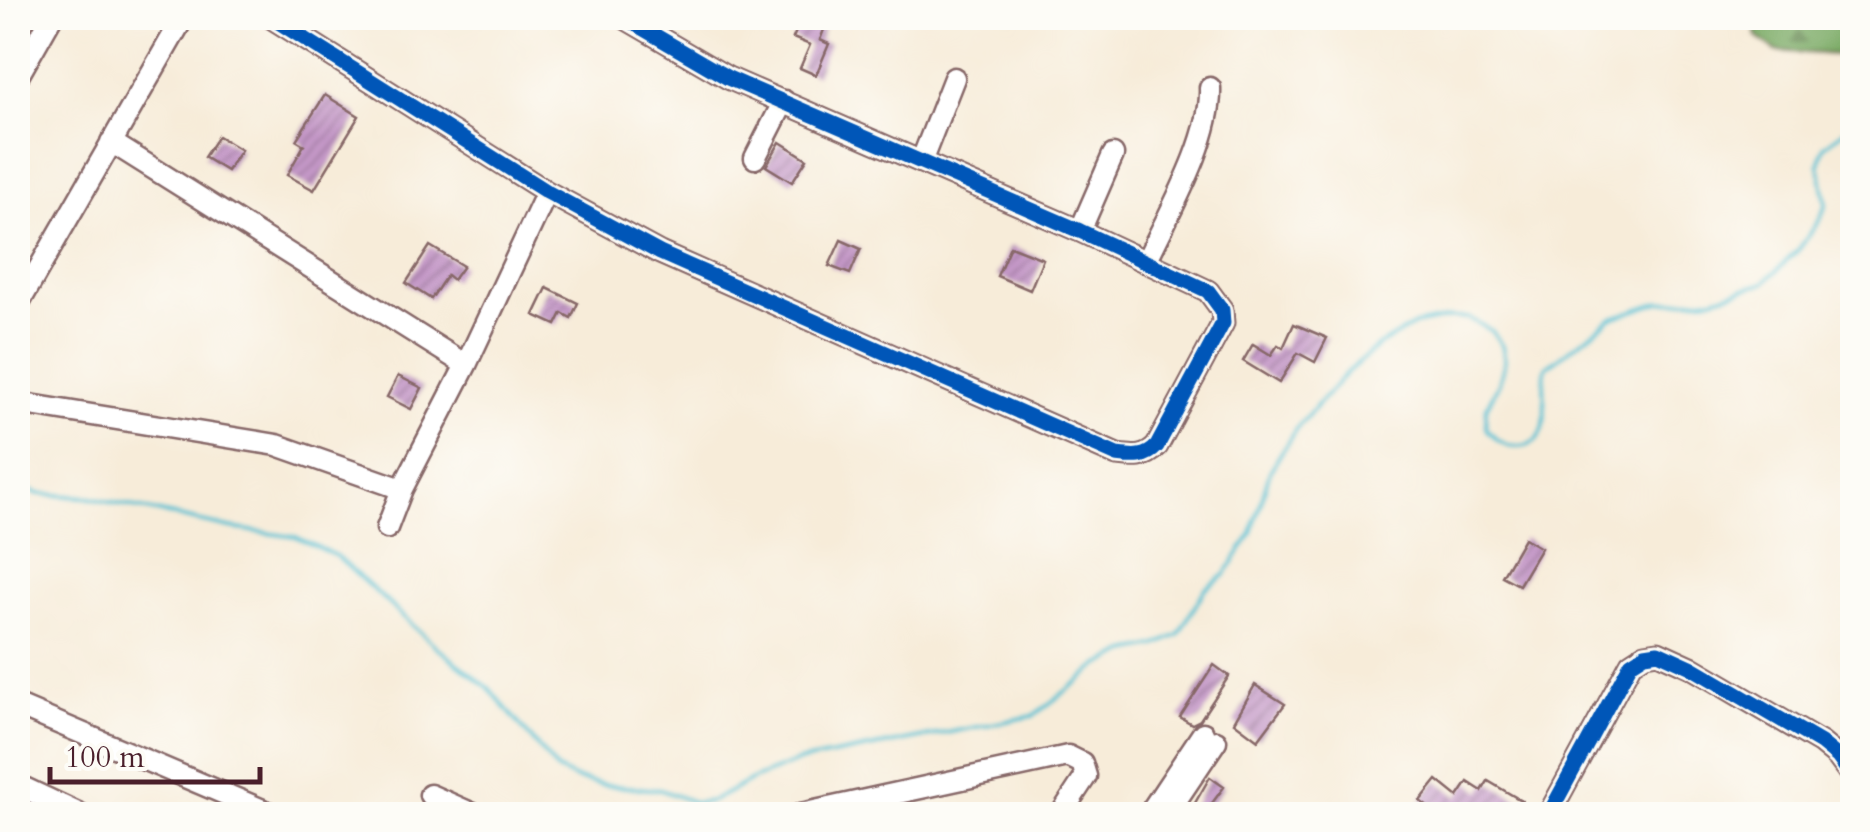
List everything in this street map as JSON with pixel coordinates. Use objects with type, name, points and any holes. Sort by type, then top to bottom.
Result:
[{"type":"street","points":[[18,76],[51,18]]},
{"type":"street","points":[[18,305],[183,18]]},
{"type":"street","points":[[272,18],[547,192],[660,253],[1117,455],[1136,458],[1150,454],[1157,446],[1223,322],[1222,310],[1208,291],[1080,230],[728,78],[625,18]]},
{"type":"street","points":[[921,162],[954,78]]},
{"type":"street","points":[[1146,262],[1204,136],[1211,106],[1210,88]]},
{"type":"street","points":[[755,158],[784,101]]},
{"type":"street","points":[[111,142],[466,365]]},
{"type":"street","points":[[1080,230],[1114,154]]},
{"type":"street","points":[[387,528],[402,489],[466,365],[547,192]]},
{"type":"street","points":[[18,403],[277,445],[402,489]]},
{"type":"street","points":[[1548,814],[1632,663],[1645,654],[1658,652],[1821,743],[1852,776]]},
{"type":"street","points":[[18,706],[272,814]]},
{"type":"street","points":[[1150,814],[1210,737],[1167,814]]},
{"type":"street","points":[[801,814],[1068,756],[1082,762],[1086,776],[1061,814]]},
{"type":"street","points":[[18,785],[80,814]]},
{"type":"street","points":[[430,795],[473,814]]},
{"type":"street","points":[[858,802],[882,814]]},
{"type":"green space","points":[[1754,18],[1852,18],[1852,70],[1839,55],[1776,51],[1757,37]]},
{"type":"building","points":[[802,18],[825,27],[820,40],[829,44],[816,75],[800,68],[810,45],[793,38]]},
{"type":"building","points":[[325,95],[359,116],[314,190],[287,175],[304,145],[296,140]]},
{"type":"building","points":[[218,136],[241,150],[227,171],[204,157]]},
{"type":"building","points":[[780,142],[807,159],[792,182],[766,166]]},
{"type":"building","points":[[841,240],[861,249],[850,274],[829,266]]},
{"type":"building","points":[[430,246],[463,266],[453,280],[447,275],[431,299],[406,283]]},
{"type":"building","points":[[1010,246],[1043,259],[1030,290],[997,276]]},
{"type":"building","points":[[547,288],[578,303],[571,318],[562,313],[556,325],[534,315]]},
{"type":"building","points":[[1294,324],[1327,338],[1315,362],[1298,353],[1279,383],[1243,361],[1253,344],[1271,355],[1278,345],[1283,348]]},
{"type":"building","points":[[398,376],[422,388],[411,409],[387,397]]},
{"type":"building","points":[[1524,538],[1541,548],[1519,585],[1502,576]]},
{"type":"building","points":[[1214,665],[1229,676],[1200,720],[1192,724],[1180,717]]},
{"type":"building","points":[[1255,685],[1285,704],[1258,740],[1234,722]]},
{"type":"building","points":[[1210,777],[1224,787],[1204,814],[1199,814],[1191,810]]},
{"type":"building","points":[[1437,780],[1458,797],[1468,782],[1482,791],[1488,781],[1522,801],[1514,814],[1497,810],[1494,814],[1437,814],[1420,801]]},
{"type":"waterway","points":[[18,487],[39,494],[86,497],[230,528],[296,537],[336,556],[439,649],[489,688],[557,770],[603,785],[661,790],[696,803],[712,801],[797,762],[1033,716],[1100,665],[1178,635],[1205,589],[1225,575],[1252,533],[1270,471],[1295,430],[1346,373],[1378,346],[1414,325],[1468,318],[1492,331],[1505,360],[1486,408],[1486,428],[1509,445],[1532,443],[1543,426],[1546,367],[1612,318],[1660,302],[1713,298],[1764,283],[1799,249],[1821,218],[1826,203],[1819,165],[1824,146],[1852,125]]},
{"type":"cycle path","points":[[272,18],[547,192],[660,253],[1117,455],[1143,455],[1157,446],[1223,323],[1222,310],[1208,291],[728,78],[625,18]]},
{"type":"cycle path","points":[[1549,814],[1631,663],[1645,654],[1658,652],[1821,743],[1852,776]]}]
